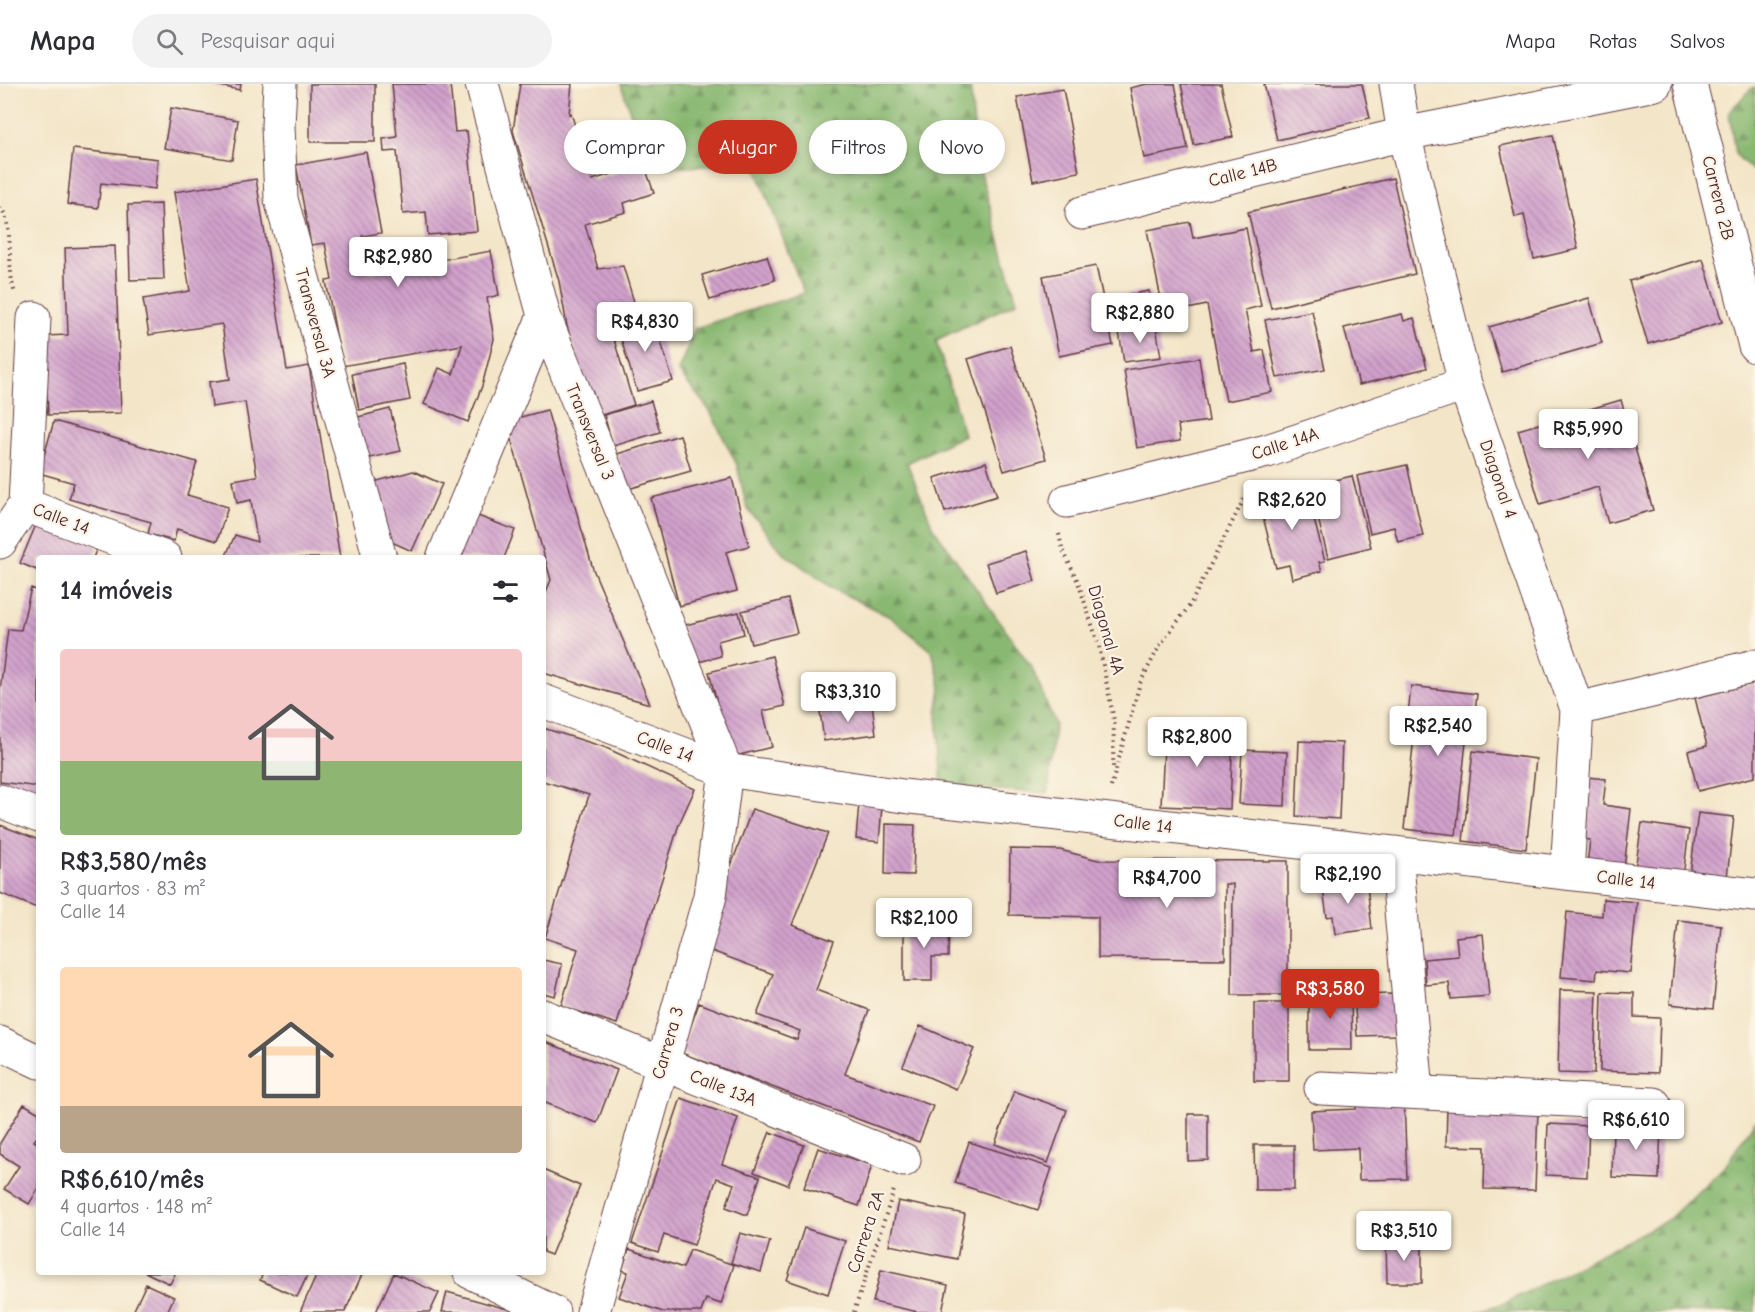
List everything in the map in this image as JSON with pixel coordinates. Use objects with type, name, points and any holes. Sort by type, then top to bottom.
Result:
[{"type":"street","name":"Transversal 3A","points":[[280,84],[278,126],[281,199],[379,555]]},
{"type":"street","name":"Transversal 3","points":[[482,84],[544,316],[726,770]]},
{"type":"street","name":"Diagonal 4","points":[[1396,84],[1404,134],[1465,384],[1577,709],[1567,873]]},
{"type":"street","points":[[1404,134],[1655,84]]},
{"type":"street","name":"Carrera 2B","points":[[1690,84],[1755,346]]},
{"type":"street","name":"Calle 14B","points":[[1082,213],[1404,134]]},
{"type":"street","points":[[444,555],[544,316]]},
{"type":"street","points":[[0,542],[25,505],[34,318]]},
{"type":"street","name":"Calle 14A","points":[[1067,501],[1267,452],[1465,384]]},
{"type":"street","name":"Calle 14","points":[[25,505],[157,555]]},
{"type":"street","points":[[1577,709],[1755,666]]},
{"type":"street","name":"Calle 14","points":[[546,702],[726,770],[903,796],[1755,895]]},
{"type":"street","name":"Carrera 3","points":[[593,1312],[710,896],[726,770]]},
{"type":"street","points":[[0,801],[36,815]]},
{"type":"street","points":[[1396,853],[1417,1092]]},
{"type":"street","name":"Calle 13A","points":[[546,1017],[904,1160]]},
{"type":"street","points":[[0,1043],[36,1061]]},
{"type":"street","points":[[1321,1088],[1654,1104]]},
{"type":"street","points":[[476,1275],[553,1312]]},
{"type":"path","points":[[0,207],[4,211],[9,231],[9,261],[13,289],[20,306],[34,318]]},
{"type":"path","points":[[1105,820],[1113,776],[1140,683],[1160,645],[1190,604],[1267,452]]},
{"type":"path","name":"Diagonal 4A","points":[[1067,501],[1055,511],[1056,522],[1062,548],[1078,582],[1099,646],[1114,720],[1113,776]]},
{"type":"path","name":"Carrera 2A","points":[[854,1312],[904,1160]]},
{"type":"green space","points":[[621,84],[970,84],[973,120],[919,120],[919,174],[981,174],[1017,302],[936,340],[964,435],[907,463],[933,527],[1032,668],[1055,724],[1048,793],[942,786],[937,715],[941,687],[932,651],[890,617],[834,589],[783,553],[747,508],[737,465],[710,411],[678,371],[695,328],[804,293],[758,174],[797,174],[797,120],[698,120],[698,166],[686,167],[686,120],[633,120]]},
{"type":"green space","points":[[1755,87],[1755,173],[1735,154],[1729,112]]},
{"type":"green space","points":[[1755,1121],[1755,1312],[1476,1312],[1505,1303],[1669,1219],[1725,1166]]},
{"type":"building","points":[[211,84],[241,84],[240,90]]},
{"type":"building","points":[[310,84],[375,84],[375,142],[310,142]]},
{"type":"building","points":[[392,84],[450,84],[455,132],[467,131],[477,231],[428,235],[426,212],[403,214],[397,151],[384,152],[383,139],[397,137]]},
{"type":"building","points":[[520,84],[572,84],[569,114],[571,113],[573,120],[564,120],[564,174],[590,174],[592,180],[612,174],[647,174],[654,193],[624,203],[626,212],[585,224],[598,269],[623,266],[635,305],[606,314],[634,405],[595,417],[567,326],[559,281],[513,131]]},
{"type":"building","points":[[1147,84],[1175,84],[1188,149],[1144,158],[1130,88]]},
{"type":"building","points":[[1181,84],[1221,84],[1233,137],[1194,145]]},
{"type":"building","points":[[1264,84],[1362,84],[1370,118],[1277,140]]},
{"type":"building","points":[[1063,89],[1079,172],[1033,181],[1017,97]]},
{"type":"building","points":[[171,108],[238,120],[232,160],[164,148]]},
{"type":"building","points":[[1553,135],[1578,249],[1534,259],[1524,215],[1515,217],[1500,146]]},
{"type":"building","points":[[73,149],[158,159],[155,189],[101,183],[98,208],[67,204]]},
{"type":"building","points":[[366,152],[381,233],[362,236],[369,273],[491,251],[499,295],[487,298],[494,339],[482,386],[468,422],[424,404],[439,368],[453,374],[462,345],[342,366],[326,281],[332,280],[325,243],[311,245],[296,165]]},
{"type":"building","points":[[1393,178],[1415,274],[1271,308],[1248,212]]},
{"type":"building","points":[[256,179],[287,370],[309,366],[340,555],[226,555],[235,535],[257,542],[251,500],[237,503],[233,480],[257,476],[245,402],[212,407],[209,382],[230,379],[222,324],[149,335],[143,299],[190,291],[174,192]]},
{"type":"building","points":[[161,204],[164,279],[130,280],[128,205]]},
{"type":"building","points":[[1190,222],[1193,238],[1246,228],[1261,306],[1245,310],[1254,352],[1264,350],[1272,392],[1226,401],[1207,305],[1164,314],[1147,230]]},
{"type":"building","points":[[115,246],[121,413],[48,415],[45,336],[68,335],[65,248]]},
{"type":"building","points":[[767,256],[775,280],[710,300],[702,275]]},
{"type":"building","points":[[1703,259],[1722,322],[1648,344],[1629,281]]},
{"type":"building","points":[[1096,266],[1113,345],[1059,356],[1043,276]]},
{"type":"building","points":[[1149,291],[1154,323],[1116,329],[1111,298]]},
{"type":"building","points":[[1589,298],[1602,343],[1502,372],[1489,327]]},
{"type":"building","points":[[1312,311],[1325,369],[1277,378],[1265,320]]},
{"type":"building","points":[[1402,314],[1404,321],[1414,318],[1427,368],[1359,385],[1344,328]]},
{"type":"building","points":[[653,316],[673,381],[637,391],[617,326]]},
{"type":"building","points":[[1156,326],[1161,357],[1124,362],[1119,332]]},
{"type":"building","points":[[1010,346],[1046,459],[1004,471],[968,359]]},
{"type":"building","points":[[1199,358],[1209,421],[1178,425],[1180,441],[1137,448],[1124,370]]},
{"type":"building","points":[[403,364],[410,400],[359,410],[352,374]]},
{"type":"building","points":[[1621,400],[1653,510],[1608,523],[1598,487],[1540,504],[1518,430]]},
{"type":"building","points":[[651,401],[660,432],[613,446],[604,415]]},
{"type":"building","points":[[390,409],[401,451],[361,460],[350,419]]},
{"type":"building","points":[[547,410],[593,569],[650,704],[546,674],[546,592],[551,580],[546,555],[544,555],[506,421]]},
{"type":"building","points":[[54,421],[197,462],[187,495],[228,507],[217,541],[177,529],[174,541],[148,534],[151,522],[69,499],[74,483],[39,473]]},
{"type":"building","points":[[680,435],[691,471],[628,489],[617,454]]},
{"type":"building","points":[[986,462],[997,496],[945,512],[934,478]]},
{"type":"building","points":[[1407,465],[1423,536],[1398,542],[1394,527],[1370,533],[1357,476]]},
{"type":"building","points":[[413,471],[442,484],[412,551],[376,535],[367,484]]},
{"type":"building","points":[[1352,476],[1371,547],[1328,558],[1310,486]]},
{"type":"building","points":[[732,478],[749,546],[726,552],[737,591],[679,606],[651,498]]},
{"type":"building","points":[[1305,485],[1325,561],[1319,562],[1322,571],[1292,579],[1289,565],[1276,568],[1258,497]]},
{"type":"building","points":[[470,513],[515,530],[505,555],[455,555]]},
{"type":"building","points":[[38,520],[98,545],[94,555],[36,555],[36,570],[20,563]]},
{"type":"building","points":[[1026,551],[1035,581],[996,593],[986,563]]},
{"type":"building","points":[[31,588],[36,590],[36,787],[0,782],[0,690],[8,629],[21,630]]},
{"type":"building","points":[[788,599],[797,633],[751,644],[742,611]]},
{"type":"building","points":[[739,612],[744,634],[718,641],[721,656],[691,664],[681,626]]},
{"type":"building","points":[[772,656],[785,706],[763,711],[772,747],[731,757],[709,672]]},
{"type":"building","points":[[1755,683],[1755,777],[1698,791],[1688,751],[1707,746],[1695,698]]},
{"type":"building","points":[[1411,686],[1477,694],[1472,743],[1466,742],[1456,835],[1404,829],[1414,737],[1406,735]]},
{"type":"building","points":[[872,705],[876,734],[824,741],[820,711]]},
{"type":"building","points":[[1165,727],[1233,730],[1230,809],[1161,806]]},
{"type":"building","points":[[546,729],[604,747],[695,789],[679,824],[617,1024],[561,1006],[578,949],[546,938],[589,795],[546,782]]},
{"type":"building","points":[[1299,741],[1342,743],[1339,819],[1296,816]]},
{"type":"building","points":[[1242,750],[1287,752],[1285,806],[1239,804]]},
{"type":"building","points":[[1473,751],[1536,759],[1526,849],[1463,841]]},
{"type":"building","points":[[1587,777],[1606,779],[1603,805],[1631,809],[1624,868],[1587,864],[1590,840],[1580,838]]},
{"type":"building","points":[[859,803],[882,806],[879,842],[856,839]]},
{"type":"building","points":[[752,809],[828,833],[792,925],[834,941],[816,990],[869,1010],[845,1074],[933,1106],[919,1142],[681,1053],[699,1003],[797,1040],[800,1031],[757,1015],[773,974],[701,947]]},
{"type":"building","points":[[1698,813],[1734,817],[1726,886],[1689,882]]},
{"type":"building","points":[[1642,823],[1689,830],[1683,877],[1635,870]]},
{"type":"building","points":[[886,824],[915,825],[913,875],[885,874]]},
{"type":"building","points":[[0,825],[36,839],[36,908],[0,893]]},
{"type":"building","points":[[1010,849],[1060,850],[1098,860],[1288,861],[1288,995],[1232,995],[1233,884],[1225,884],[1225,959],[1098,958],[1098,917],[1009,915]]},
{"type":"building","points":[[1366,877],[1372,929],[1335,934],[1333,916],[1327,917],[1322,882]]},
{"type":"building","points":[[1603,899],[1637,902],[1630,973],[1597,970],[1596,980],[1561,977],[1567,912],[1602,916]]},
{"type":"building","points":[[1678,920],[1721,925],[1713,1009],[1670,1004]]},
{"type":"building","points":[[904,924],[949,924],[948,957],[932,957],[932,981],[904,981]]},
{"type":"building","points":[[1483,934],[1489,996],[1451,999],[1449,983],[1426,985],[1424,959],[1458,956],[1456,937]]},
{"type":"building","points":[[546,961],[562,964],[555,996],[546,994]]},
{"type":"building","points":[[1309,990],[1351,990],[1352,1050],[1309,1050]]},
{"type":"building","points":[[1560,990],[1597,991],[1594,1074],[1558,1073]]},
{"type":"building","points":[[1602,992],[1634,993],[1634,1017],[1660,1018],[1658,1073],[1600,1071]]},
{"type":"building","points":[[1393,994],[1395,1035],[1357,1036],[1354,995]]},
{"type":"building","points":[[1254,1003],[1289,1003],[1289,1081],[1254,1081]]},
{"type":"building","points":[[920,1026],[974,1049],[956,1089],[903,1066]]},
{"type":"building","points":[[546,1042],[617,1070],[597,1123],[546,1103]]},
{"type":"building","points":[[1014,1091],[1067,1110],[1048,1163],[995,1144]]},
{"type":"building","points":[[681,1098],[738,1118],[722,1164],[760,1177],[747,1215],[726,1207],[734,1184],[717,1178],[694,1245],[664,1235],[658,1252],[632,1243]]},
{"type":"building","points":[[1404,1099],[1407,1179],[1359,1180],[1358,1148],[1313,1150],[1311,1111],[1356,1109],[1356,1101]]},
{"type":"building","points":[[24,1104],[36,1111],[36,1138],[34,1141],[36,1142],[36,1193],[29,1204],[4,1189],[19,1166],[0,1154],[0,1143]]},
{"type":"building","points":[[1447,1107],[1538,1110],[1535,1190],[1484,1189],[1485,1147],[1446,1146]]},
{"type":"building","points":[[1188,1114],[1208,1114],[1208,1160],[1188,1161]]},
{"type":"building","points":[[1548,1124],[1589,1126],[1587,1177],[1546,1175]]},
{"type":"building","points":[[1613,1124],[1661,1126],[1659,1179],[1612,1177]]},
{"type":"building","points":[[770,1132],[804,1145],[788,1185],[754,1172]]},
{"type":"building","points":[[969,1142],[1052,1168],[1038,1210],[955,1183]]},
{"type":"building","points":[[1254,1145],[1294,1145],[1294,1190],[1255,1190]]},
{"type":"building","points":[[818,1148],[872,1165],[859,1206],[804,1188]]},
{"type":"building","points":[[546,1171],[580,1186],[551,1255],[546,1253]]},
{"type":"building","points":[[898,1201],[965,1214],[957,1259],[889,1245]]},
{"type":"building","points":[[804,1228],[845,1241],[828,1294],[787,1280]]},
{"type":"building","points":[[740,1233],[770,1241],[761,1272],[731,1263]]},
{"type":"building","points":[[1386,1242],[1422,1242],[1422,1283],[1387,1283]]},
{"type":"building","points":[[629,1249],[683,1268],[690,1250],[734,1265],[721,1304],[706,1299],[701,1312],[663,1312],[619,1297],[628,1272],[622,1270]]},
{"type":"building","points":[[881,1270],[948,1285],[942,1312],[918,1312],[873,1302]]},
{"type":"building","points":[[151,1275],[174,1275],[170,1284]]},
{"type":"building","points":[[262,1275],[308,1275],[297,1297],[260,1280]]},
{"type":"building","points":[[317,1275],[362,1275],[345,1312],[300,1312]]},
{"type":"building","points":[[393,1275],[398,1275],[439,1293],[430,1312],[376,1312]]},
{"type":"building","points":[[146,1284],[174,1297],[167,1312],[133,1312]]},
{"type":"building","points":[[447,1292],[514,1311],[514,1312],[442,1312]]}]
